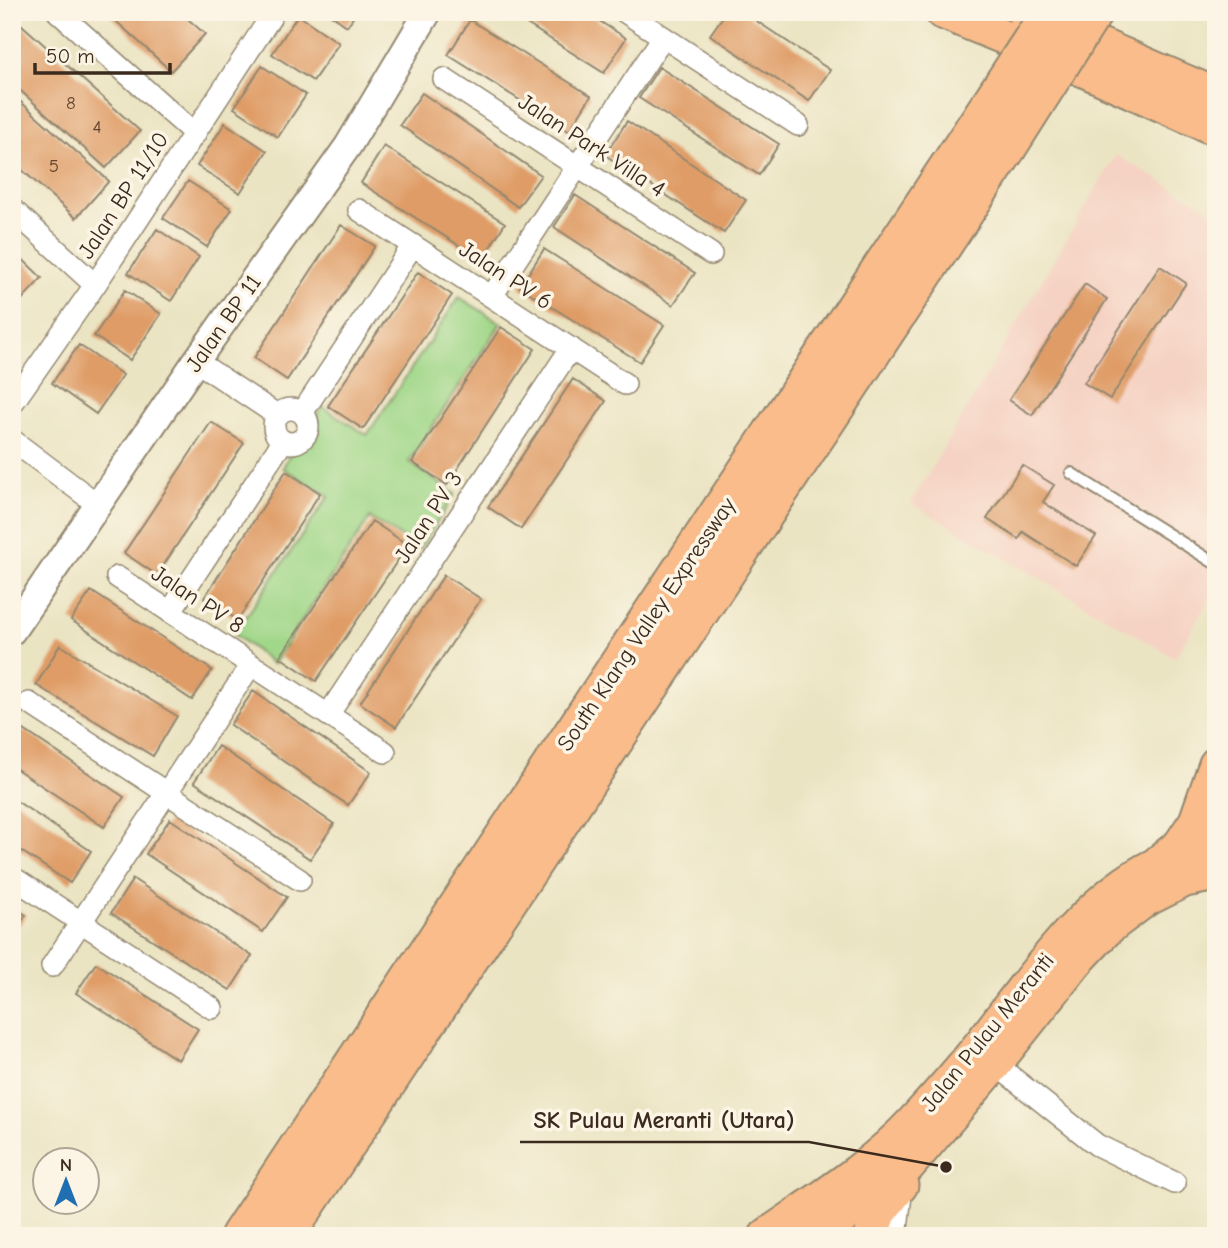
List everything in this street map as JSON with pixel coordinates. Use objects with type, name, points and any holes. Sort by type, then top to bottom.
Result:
[{"type":"highway","name":"South Klang Valley Expressway","points":[[240,1236],[1051,12]]},
{"type":"highway","name":"South Klang Valley Expressway","points":[[285,1236],[1006,149],[1093,12]]},
{"type":"main road","points":[[942,12],[1086,71],[1216,129]]},
{"type":"main road","points":[[1024,12],[1216,95]]},
{"type":"main road","points":[[1156,864],[1180,845],[1196,821],[1216,764]]},
{"type":"main road","name":"Jalan Pulau Meranti","points":[[816,1229],[872,1160],[910,1125],[974,1054],[1056,947],[1083,918],[1127,882],[1156,864],[1216,846]]},
{"type":"main road","name":"Jalan Pulau Meranti","points":[[766,1236],[816,1229],[906,1174],[1076,962],[1108,928],[1145,900],[1185,880],[1216,874]]},
{"type":"main road","points":[[871,1236],[879,1213],[906,1174]]},
{"type":"street","points":[[58,12],[195,134]]},
{"type":"street","name":"Jalan BP 11/10","points":[[12,404],[95,285],[274,12]]},
{"type":"street","name":"Jalan BP 11","points":[[12,631],[196,361],[348,146],[428,12]]},
{"type":"street","points":[[625,12],[798,125]]},
{"type":"street","points":[[492,296],[663,37]]},
{"type":"street","name":"Jalan Park Villa 4","points":[[444,79],[711,254]]},
{"type":"street","points":[[12,209],[95,285]]},
{"type":"street","name":"Jalan PV 6","points":[[359,210],[625,384]]},
{"type":"street","points":[[302,413],[413,245]]},
{"type":"street","name":"Jalan PV 3","points":[[328,715],[571,348]]},
{"type":"street","points":[[196,361],[277,415]]},
{"type":"street","points":[[287,409],[302,413],[308,422],[303,438],[294,443],[282,441],[274,429],[277,415],[287,409]]},
{"type":"street","points":[[12,440],[97,504]]},
{"type":"street","points":[[170,612],[282,441]]},
{"type":"street","name":"Jalan PV 8","points":[[117,577],[385,752]]},
{"type":"street","name":"Jalan PV 8","points":[[52,966],[251,665]]},
{"type":"street","points":[[29,703],[300,880]]},
{"type":"street","points":[[12,877],[212,1008]]},
{"type":"street","points":[[995,1064],[1097,1145],[1175,1183]]},
{"type":"street","points":[[895,1236],[906,1174]]},
{"type":"lane","points":[[1071,473],[1216,564]]},
{"type":"shaded area","points":[[1116,155],[1216,213],[1216,588],[1175,658],[911,503]]},
{"type":"green space","points":[[459,297],[501,323],[409,462],[455,494],[420,549],[370,518],[273,664],[234,634],[329,496],[283,468],[289,455],[311,444],[319,434],[317,415],[321,406],[367,435]]},
{"type":"building","points":[[106,12],[180,12],[205,34],[171,71]]},
{"type":"building","points":[[327,12],[357,12],[347,26]]},
{"type":"building","points":[[508,12],[585,12],[626,38],[604,73]]},
{"type":"building","points":[[726,12],[743,12],[830,70],[809,101],[710,35]]},
{"type":"building","points":[[298,15],[339,43],[313,81],[272,54]]},
{"type":"building","points":[[12,16],[140,131],[106,168],[12,83]]},
{"type":"building","points":[[470,20],[591,96],[569,131],[448,55]]},
{"type":"building","points":[[262,66],[306,95],[278,137],[234,108]]},
{"type":"building","points":[[659,67],[779,144],[759,175],[639,98]]},
{"type":"building","points":[[422,93],[541,175],[518,207],[400,125]]},
{"type":"building","points":[[12,94],[109,181],[76,218],[12,161]]},
{"type":"building","points":[[627,121],[746,200],[724,233],[605,155]]},
{"type":"building","points":[[225,123],[267,151],[240,193],[197,166]]},
{"type":"building","points":[[384,146],[505,223],[482,260],[361,183]]},
{"type":"building","points":[[188,181],[232,209],[207,247],[163,218]]},
{"type":"building","points":[[575,195],[695,273],[673,305],[554,227]]},
{"type":"building","points":[[341,225],[375,246],[287,380],[254,358]]},
{"type":"building","points":[[157,229],[199,257],[171,301],[128,273]]},
{"type":"building","points":[[12,249],[42,278],[12,310]]},
{"type":"building","points":[[544,249],[664,325],[640,362],[520,287]]},
{"type":"building","points":[[1160,266],[1186,283],[1110,399],[1084,383]]},
{"type":"building","points":[[418,272],[452,295],[363,429],[328,406]]},
{"type":"building","points":[[1085,284],[1107,299],[1032,415],[1009,400]]},
{"type":"building","points":[[125,290],[161,314],[130,360],[94,336]]},
{"type":"building","points":[[501,327],[535,349],[447,485],[412,462]]},
{"type":"building","points":[[79,345],[123,375],[96,414],[52,383]]},
{"type":"building","points":[[573,379],[606,401],[521,529],[488,507]]},
{"type":"building","points":[[211,422],[244,443],[157,575],[124,553]]},
{"type":"building","points":[[1022,465],[1054,485],[1043,502],[1096,536],[1076,566],[1023,532],[1019,539],[987,519]]},
{"type":"building","points":[[286,471],[320,493],[238,620],[204,598]]},
{"type":"building","points":[[372,521],[408,545],[316,681],[280,657]]},
{"type":"building","points":[[444,575],[481,599],[396,727],[360,703]]},
{"type":"building","points":[[91,591],[212,670],[192,700],[71,620]]},
{"type":"building","points":[[60,645],[177,716],[153,756],[36,685]]},
{"type":"building","points":[[253,691],[371,772],[348,805],[230,725]]},
{"type":"building","points":[[12,722],[124,797],[104,827],[12,766]]},
{"type":"building","points":[[218,746],[334,824],[310,859],[194,782]]},
{"type":"building","points":[[12,798],[91,851],[70,883],[12,845]]},
{"type":"building","points":[[170,819],[287,897],[263,932],[146,854]]},
{"type":"building","points":[[133,879],[252,956],[230,990],[111,913]]},
{"type":"building","points":[[12,906],[26,915],[12,936]]},
{"type":"building","points":[[96,963],[198,1029],[178,1060],[76,993]]},
{"type":"place","name":"SK Pulau Meranti (Utara)","points":[[946,1167]]}]
